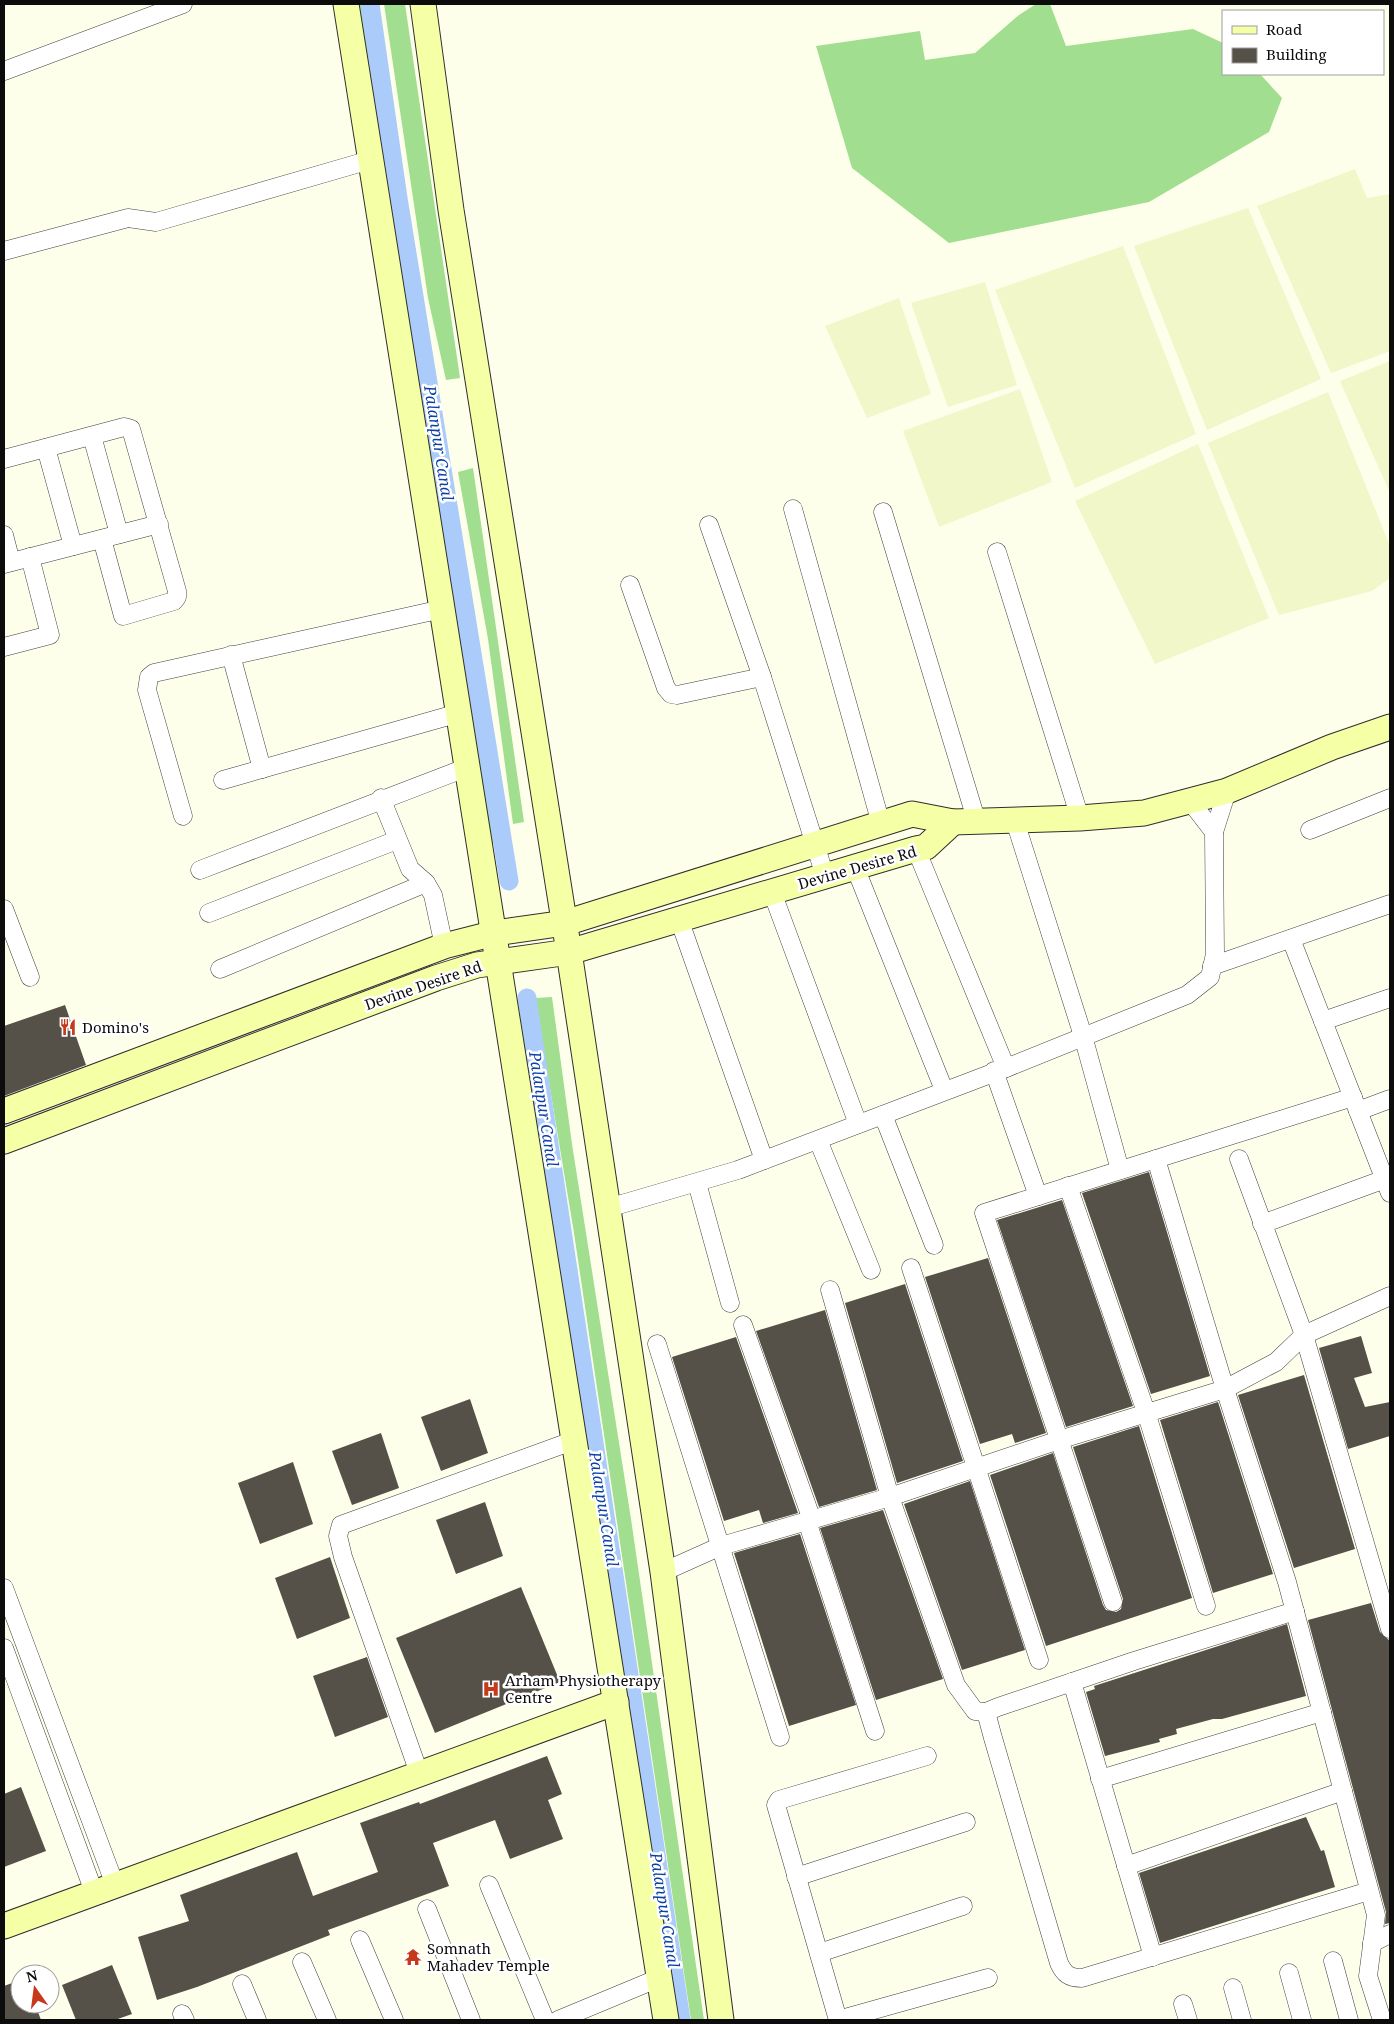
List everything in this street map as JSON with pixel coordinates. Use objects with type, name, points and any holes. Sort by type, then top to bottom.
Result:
[{"type":"street","points":[[4,71],[183,4]]},
{"type":"street","points":[[346,4],[495,932],[666,2020]]},
{"type":"street","points":[[423,4],[453,219],[565,923],[663,1572],[721,2020]]},
{"type":"street","points":[[4,251],[128,218],[156,222],[370,160]]},
{"type":"street","points":[[4,459],[124,427],[131,429],[178,597],[169,603],[123,616],[102,539]]},
{"type":"street","points":[[92,436],[119,534]]},
{"type":"street","points":[[46,448],[73,546]]},
{"type":"street","points":[[793,509],[881,824]]},
{"type":"street","points":[[883,512],[964,821],[1014,818],[1080,818],[1144,813],[1227,792],[1332,747],[1390,727]]},
{"type":"street","points":[[4,535],[8,563],[159,524]]},
{"type":"street","points":[[709,525],[762,676],[825,876]]},
{"type":"street","points":[[997,552],[1080,818]]},
{"type":"street","points":[[4,647],[50,635],[30,557]]},
{"type":"street","points":[[630,585],[666,688],[670,694],[677,695],[762,676]]},
{"type":"street","points":[[183,816],[147,690],[149,677],[154,673],[442,609]]},
{"type":"street","points":[[232,655],[262,769]]},
{"type":"street","points":[[223,780],[459,713]]},
{"type":"street","points":[[200,870],[381,798],[468,767]]},
{"type":"street","points":[[608,1208],[697,1183],[764,1160],[1187,995],[1210,977],[1215,954],[1214,832],[1227,792]]},
{"type":"street","points":[[381,798],[410,869],[426,883],[433,894],[444,946]]},
{"type":"street","points":[[1310,830],[1390,798]]},
{"type":"street","points":[[1190,801],[1214,832]]},
{"type":"street","name":"Devine Desire Rd","points":[[4,1111],[444,946],[495,932],[565,923],[912,814],[964,821]]},
{"type":"street","points":[[1014,818],[1083,1036],[1120,1170]]},
{"type":"street","name":"Devine Desire Rd","points":[[4,1141],[436,978],[499,961],[569,952],[916,850],[926,846],[964,821]]},
{"type":"street","points":[[209,914],[397,840]]},
{"type":"street","points":[[916,850],[1000,1069],[1038,1196]]},
{"type":"street","points":[[855,867],[944,1090]]},
{"type":"street","points":[[220,969],[426,883]]},
{"type":"street","points":[[772,892],[858,1124]]},
{"type":"street","points":[[1212,966],[1390,904]]},
{"type":"street","points":[[4,910],[30,976]]},
{"type":"street","points":[[679,919],[764,1160]]},
{"type":"street","points":[[1262,1224],[1388,1186],[1291,939]]},
{"type":"street","points":[[1323,1021],[1390,998]]},
{"type":"street","points":[[1113,1602],[984,1213],[1120,1170],[1355,1104],[1390,1099]]},
{"type":"street","points":[[883,1115],[934,1245]]},
{"type":"street","points":[[818,1140],[871,1270]]},
{"type":"street","points":[[1239,1159],[1304,1335],[1390,1629]]},
{"type":"street","points":[[1156,1160],[1296,1611],[1376,1915],[1368,1976],[1382,2020]]},
{"type":"street","points":[[697,1183],[730,1303]]},
{"type":"street","points":[[1068,1186],[1146,1412],[1206,1606]]},
{"type":"street","points":[[911,1268],[1039,1660]]},
{"type":"street","points":[[830,1290],[890,1497],[956,1685],[975,1711],[986,1712],[1072,1682],[1296,1611]]},
{"type":"street","points":[[663,1572],[721,1546],[890,1497],[975,1466],[1226,1389],[1276,1362],[1304,1335],[1390,1296]]},
{"type":"street","points":[[743,1326],[809,1520],[875,1731]]},
{"type":"street","points":[[657,1344],[780,1737]]},
{"type":"street","points":[[419,1773],[344,1557],[338,1536],[341,1525],[575,1440]]},
{"type":"street","points":[[4,1588],[7,1606],[46,1700],[105,1889]]},
{"type":"street","points":[[4,1648],[26,1708],[105,1889]]},
{"type":"street","points":[[1072,1682],[1153,1957]]},
{"type":"street","points":[[26,1708],[46,1700]]},
{"type":"street","points":[[4,1926],[616,1702]]},
{"type":"street","points":[[986,1712],[1059,1963],[1063,1972],[1071,1978],[1082,1978],[1369,1891]]},
{"type":"street","points":[[1100,1779],[1322,1712]]},
{"type":"street","points":[[928,1756],[779,1800],[776,1805],[777,1812],[838,2020],[988,1978]]},
{"type":"street","points":[[1126,1866],[1343,1791]]},
{"type":"street","points":[[796,1876],[966,1822]]},
{"type":"street","points":[[489,1885],[545,2020]]},
{"type":"street","points":[[819,1953],[963,1906]]},
{"type":"street","points":[[427,1909],[471,2020]]},
{"type":"street","points":[[1372,1943],[1390,1934]]},
{"type":"street","points":[[360,1940],[394,2020]]},
{"type":"street","points":[[1333,1961],[1350,2020]]},
{"type":"street","points":[[302,1962],[327,2020]]},
{"type":"street","points":[[1289,1973],[1302,2020]]},
{"type":"street","points":[[558,2020],[659,1978]]},
{"type":"street","points":[[242,1984],[257,2020]]},
{"type":"street","points":[[1233,1988],[1242,2020]]},
{"type":"street","points":[[1381,1992],[1390,2017]]},
{"type":"green space","points":[[353,4],[365,4],[423,391],[411,394]]},
{"type":"green space","points":[[384,4],[405,4],[460,378],[446,380],[428,298]]},
{"type":"green space","points":[[1036,4],[1050,4],[1066,46],[1193,29],[1222,43],[1222,75],[1261,75],[1282,98],[1269,132],[1149,202],[949,243],[852,168],[816,46],[920,31],[925,60],[975,53],[1019,15]]},
{"type":"green space","points":[[1355,169],[1367,198],[1390,194],[1390,351],[1331,373],[1257,206]]},
{"type":"green space","points":[[1248,208],[1321,379],[1207,430],[1134,246]]},
{"type":"green space","points":[[1123,246],[1196,434],[1075,488],[995,290]]},
{"type":"green space","points":[[985,282],[1017,385],[948,407],[911,303]]},
{"type":"green space","points":[[899,298],[931,394],[867,418],[825,326]]},
{"type":"green space","points":[[1390,361],[1390,493],[1340,381]]},
{"type":"green space","points":[[1020,389],[1052,482],[939,527],[903,431]]},
{"type":"green space","points":[[1328,392],[1390,546],[1390,578],[1372,591],[1279,615],[1208,443]]},
{"type":"green space","points":[[418,422],[427,422],[476,719],[494,843],[487,845]]},
{"type":"green space","points":[[1198,444],[1269,618],[1155,664],[1075,501]]},
{"type":"green space","points":[[473,468],[524,822],[513,824],[488,639],[458,472]]},
{"type":"green space","points":[[552,997],[572,1144],[631,1519],[704,2020],[691,2020],[574,1233],[535,998]]},
{"type":"building","points":[[65,1005],[86,1065],[4,1096],[4,1026]]},
{"type":"building","points":[[1149,1172],[1210,1376],[1151,1394],[1082,1193]]},
{"type":"building","points":[[1062,1200],[1133,1406],[1066,1427],[997,1220]]},
{"type":"building","points":[[988,1258],[1046,1433],[1015,1443],[1012,1434],[980,1444],[925,1277]]},
{"type":"building","points":[[905,1284],[963,1461],[897,1483],[845,1303]]},
{"type":"building","points":[[825,1310],[877,1490],[819,1507],[756,1331]]},
{"type":"building","points":[[1361,1336],[1372,1373],[1354,1378],[1365,1407],[1390,1402],[1390,1436],[1348,1449],[1319,1348]]},
{"type":"building","points":[[736,1337],[798,1513],[763,1523],[759,1510],[724,1521],[672,1357]]},
{"type":"building","points":[[1304,1375],[1355,1549],[1294,1568],[1238,1395]]},
{"type":"building","points":[[470,1399],[488,1453],[441,1471],[421,1417]]},
{"type":"building","points":[[1218,1402],[1273,1574],[1213,1593],[1160,1420]]},
{"type":"building","points":[[1139,1426],[1192,1598],[1046,1646],[990,1475],[1053,1453],[1103,1605],[1106,1610],[1116,1612],[1121,1609],[1123,1599],[1073,1447]]},
{"type":"building","points":[[381,1433],[399,1488],[352,1505],[332,1451]]},
{"type":"building","points":[[293,1462],[313,1524],[260,1544],[238,1483]]},
{"type":"building","points":[[970,1481],[1025,1650],[962,1670],[904,1504]]},
{"type":"building","points":[[485,1502],[503,1556],[456,1574],[436,1520]]},
{"type":"building","points":[[883,1510],[943,1679],[876,1700],[820,1528]]},
{"type":"building","points":[[800,1534],[856,1705],[789,1726],[734,1553]]},
{"type":"building","points":[[330,1557],[350,1618],[297,1639],[275,1578]]},
{"type":"building","points":[[521,1587],[560,1682],[435,1733],[396,1638]]},
{"type":"building","points":[[1371,1603],[1380,1632],[1390,1641],[1390,1923],[1385,1924],[1386,1912],[1308,1620]]},
{"type":"building","points":[[1287,1624],[1306,1696],[1222,1719],[1213,1719],[1176,1729],[1177,1734],[1159,1739],[1160,1742],[1105,1756],[1086,1692],[1095,1689],[1094,1686]]},
{"type":"building","points":[[367,1657],[388,1717],[335,1737],[313,1676]]},
{"type":"building","points":[[547,1756],[562,1794],[548,1800],[563,1839],[510,1859],[495,1820],[433,1843],[449,1886],[328,1930],[330,1935],[197,1987],[157,2000],[138,1937],[189,1921],[180,1895],[297,1852],[313,1896],[378,1872],[360,1823],[419,1802],[420,1804]]},
{"type":"building","points":[[21,1787],[46,1851],[4,1867],[4,1794]]},
{"type":"building","points":[[1306,1817],[1321,1851],[1324,1850],[1335,1887],[1160,1943],[1139,1873]]},
{"type":"building","points":[[112,1965],[132,2014],[115,2020],[76,2020],[62,1985]]},
{"type":"building","points":[[10,1984],[10,2014],[39,2014],[41,2020],[4,2020],[4,1986]]},
{"type":"waterway","name":"Palanpur Canal","points":[[370,4],[398,198],[509,881]]},
{"type":"waterway","name":"Palanpur Canal","points":[[527,998],[681,2020]]},
{"type":"place","name":"Domino's","points":[[68,1027]]},
{"type":"place","name":"Arham Physiotherapy Centre","points":[[491,1689]]},
{"type":"place","name":"Somnath Mahadev Temple","points":[[413,1957]]}]
